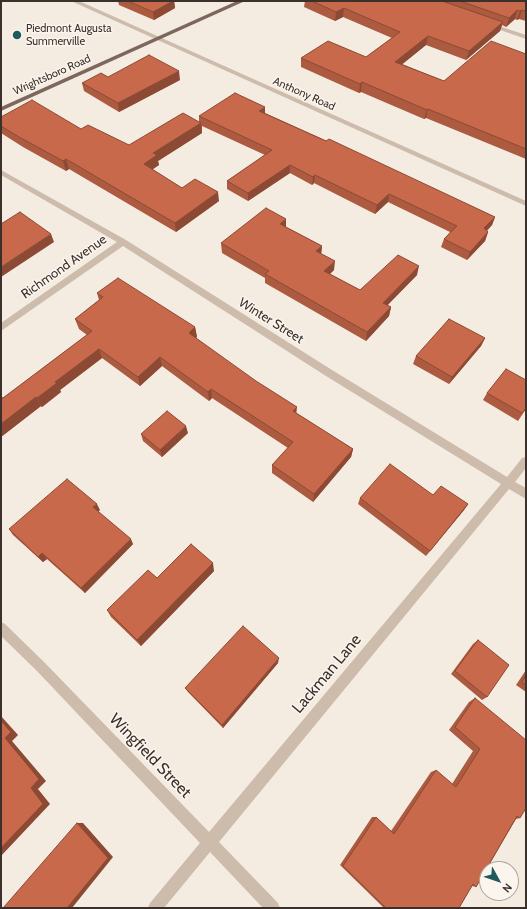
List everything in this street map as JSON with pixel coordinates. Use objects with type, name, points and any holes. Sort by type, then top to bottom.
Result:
[{"type":"main road","name":"Wrightsboro Road","points":[[1,109],[242,1]]},
{"type":"street","name":"Anthony Road","points":[[76,1],[157,39],[526,204]]},
{"type":"street","points":[[482,22],[526,37]]},
{"type":"street","name":"Winter Street","points":[[1,172],[123,242],[329,373],[526,494]]},
{"type":"street","name":"Richmond Avenue","points":[[1,328],[123,242]]},
{"type":"street","name":"Lackman Lane","points":[[155,908],[526,461]]},
{"type":"street","name":"Wingfield Street","points":[[1,628],[273,908]]},
{"type":"building","points":[[128,1],[173,1],[153,12]]},
{"type":"building","points":[[312,1],[442,1],[503,22],[469,51],[428,36],[395,62],[444,81],[491,41],[526,54],[526,149],[428,109],[427,110],[362,82],[360,84],[301,58],[328,41],[366,57],[400,32],[344,8],[336,12]]},
{"type":"building","points":[[460,1],[526,1],[526,11],[517,10],[509,18]]},
{"type":"building","points":[[149,55],[179,71],[118,103],[82,83],[101,73],[108,77]]},
{"type":"building","points":[[235,93],[265,107],[259,111],[326,141],[329,139],[495,217],[484,228],[488,232],[470,252],[444,239],[457,226],[389,194],[377,205],[315,175],[313,177],[290,165],[248,193],[227,181],[272,150],[199,116]]},
{"type":"building","points":[[32,100],[81,129],[88,125],[129,145],[183,113],[201,123],[153,153],[157,155],[144,164],[182,188],[195,179],[218,192],[175,223],[66,159],[63,161],[1,126],[1,117]]},
{"type":"building","points":[[266,208],[286,219],[280,224],[322,246],[316,251],[335,261],[324,271],[360,290],[398,255],[419,266],[383,303],[391,307],[367,332],[265,274],[269,271],[221,243]]},
{"type":"building","points":[[20,212],[51,234],[1,267],[1,224]]},
{"type":"building","points":[[118,278],[195,327],[189,333],[256,381],[297,407],[293,411],[353,449],[314,494],[272,465],[293,442],[211,389],[208,392],[160,357],[138,377],[99,349],[55,382],[57,383],[1,424],[1,397],[3,398],[92,331],[75,319],[103,297],[97,293]]},
{"type":"building","points":[[449,319],[485,338],[452,377],[416,356]]},
{"type":"building","points":[[506,369],[526,380],[526,408],[522,413],[487,393]]},
{"type":"building","points":[[167,411],[186,426],[160,450],[141,434]]},
{"type":"building","points":[[390,464],[433,495],[441,486],[468,504],[430,551],[360,498]]},
{"type":"building","points":[[67,479],[97,504],[93,507],[131,539],[81,588],[42,553],[38,557],[9,529]]},
{"type":"building","points":[[191,544],[213,563],[137,640],[107,610],[148,570],[157,578]]},
{"type":"building","points":[[243,626],[279,658],[222,725],[185,688]]},
{"type":"building","points":[[478,640],[509,665],[487,697],[455,671]]},
{"type":"building","points":[[526,675],[526,685],[522,682]]},
{"type":"building","points":[[475,698],[526,740],[526,808],[520,818],[517,816],[491,861],[479,861],[479,882],[476,887],[473,884],[459,908],[386,908],[343,866],[376,817],[394,834],[436,770],[456,787],[480,749],[455,727]]},
{"type":"building","points":[[1,721],[11,732],[5,738],[39,779],[31,788],[43,804],[1,848]]},
{"type":"building","points":[[77,823],[108,858],[67,908],[3,908]]},
{"type":"place","name":"Piedmont Augusta Summerville","points":[[17,35]]}]
